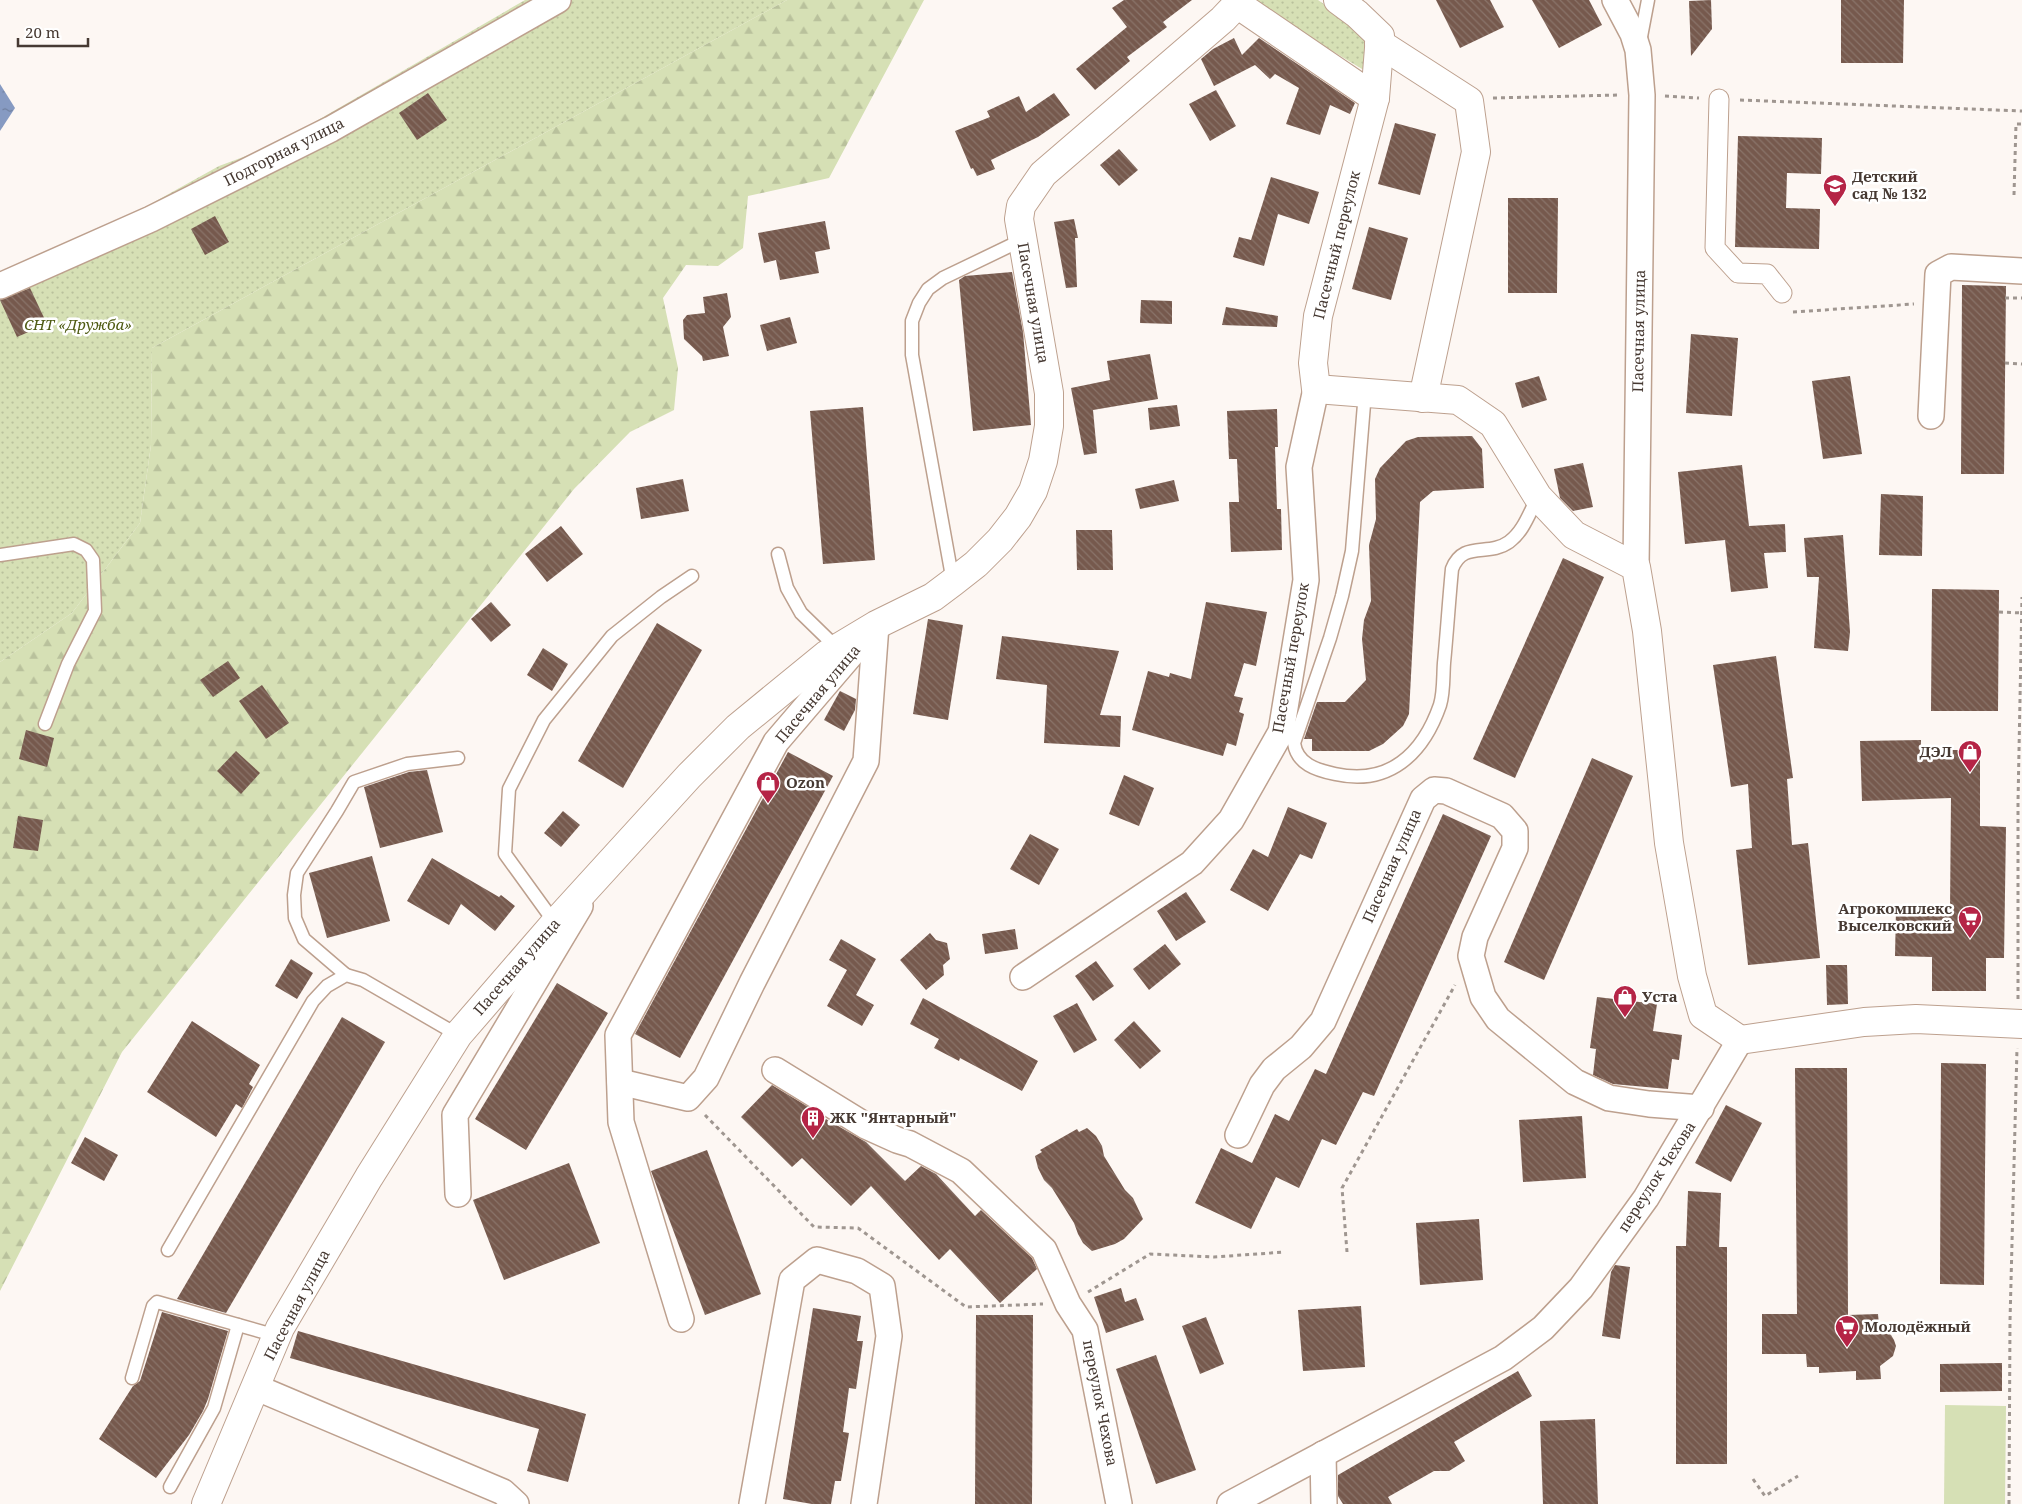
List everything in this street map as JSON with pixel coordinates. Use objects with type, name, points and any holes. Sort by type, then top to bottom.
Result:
[{"type":"street","name":"Подгорная улица","points":[[0,286],[151,219],[323,133],[558,0]]},
{"type":"street","name":"Пасечная улица","points":[[1614,0],[1633,34],[1638,50],[1642,95],[1636,567],[1647,631],[1669,843],[1692,976],[1703,1015],[1740,1040]]},
{"type":"street","name":"Пасечная улица","points":[[206,1504],[277,1336],[369,1176],[458,1035],[555,923],[689,776],[738,727],[826,655],[876,625],[932,597],[953,582],[976,564],[1000,540],[1018,517],[1033,491],[1043,461],[1049,426],[1049,393],[1018,219],[1021,206],[1043,174],[1223,19],[1240,2]]},
{"type":"street","points":[[1240,2],[1374,98]]},
{"type":"street","points":[[1351,5],[1380,36],[1379,43],[1469,101],[1476,152],[1423,398]]},
{"type":"street","name":"Пасечный переулок","points":[[1023,977],[1192,862],[1231,820],[1281,732],[1306,580],[1299,466],[1316,389],[1314,363],[1318,316],[1374,98],[1379,43]]},
{"type":"street","points":[[1719,99],[1715,248],[1738,273],[1767,274],[1782,293]]},
{"type":"street","points":[[1931,416],[1938,274],[1951,267],[2022,271]]},
{"type":"street","points":[[1316,389],[1458,400],[1493,424],[1538,497],[1574,535],[1636,567]]},
{"type":"street","name":"Пасечная улица","points":[[682,1319],[621,1122],[618,1035],[776,742],[876,625]]},
{"type":"street","points":[[620,1082],[688,1098],[706,1078],[756,974],[866,761],[876,625]]},
{"type":"street","name":"Пасечная улица","points":[[1238,1135],[1266,1080],[1274,1069],[1302,1047],[1323,1021],[1423,799],[1434,790],[1446,791],[1502,816],[1515,831],[1515,848],[1475,937],[1471,956]]},
{"type":"street","points":[[458,1194],[455,1115],[598,876]]},
{"type":"street","points":[[1471,956],[1483,997],[1498,1019],[1575,1082],[1609,1098],[1649,1104],[1701,1108]]},
{"type":"street","points":[[1740,1040],[1864,1022],[1916,1019],[2022,1024]]},
{"type":"street","name":"переулок Чехова","points":[[1230,1504],[1503,1358],[1543,1328],[1581,1288],[1646,1198],[1740,1040]]},
{"type":"street","name":"переулок Чехова","points":[[775,1070],[866,1126],[910,1144],[961,1171],[1044,1250],[1068,1304],[1086,1330],[1119,1504]]},
{"type":"street","points":[[752,1504],[792,1280],[817,1260],[857,1271],[882,1286],[889,1336],[864,1504]]},
{"type":"street","points":[[255,1387],[503,1492],[516,1504]]},
{"type":"street","points":[[1323,1454],[1324,1504]]},
{"type":"lane","points":[[1638,50],[1648,0]]},
{"type":"lane","points":[[953,582],[912,355],[912,321],[919,302],[928,289],[943,278],[1022,240]]},
{"type":"lane","points":[[1364,392],[1352,551],[1330,638],[1294,743],[1295,753],[1302,761],[1327,772],[1348,777],[1365,777],[1388,771],[1404,762],[1419,745],[1430,727],[1440,703],[1452,569],[1455,561],[1464,552],[1497,549],[1508,543],[1521,532],[1538,497]]},
{"type":"lane","points":[[0,555],[74,544],[86,550],[93,560],[96,611],[68,664],[45,724]]},
{"type":"lane","points":[[778,554],[787,588],[801,614],[838,649]]},
{"type":"lane","points":[[555,923],[505,854],[509,789],[544,720],[612,636],[661,597],[692,576]]},
{"type":"lane","points":[[458,758],[407,764],[354,782],[297,872],[294,894],[295,918],[304,939],[346,975],[363,980],[458,1035]]},
{"type":"lane","points":[[168,1250],[313,1001],[327,986],[346,975]]},
{"type":"lane","points":[[132,1378],[153,1306],[157,1302],[277,1336]]},
{"type":"lane","points":[[170,1487],[214,1408],[238,1325]]},
{"type":"path","points":[[1487,98],[1642,95],[2022,111]]},
{"type":"path","points":[[2014,195],[2016,124],[2022,124]]},
{"type":"path","points":[[2006,298],[2022,298]]},
{"type":"path","points":[[1784,312],[1937,302]]},
{"type":"path","points":[[2005,363],[2022,364]]},
{"type":"path","points":[[1999,612],[2022,613]]},
{"type":"path","points":[[1347,1252],[1342,1188],[1471,956]]},
{"type":"path","points":[[688,1098],[814,1227],[858,1228],[966,1307],[1068,1304],[1150,1254],[1214,1257],[1286,1252]]},
{"type":"path","points":[[1753,1479],[1765,1496],[1798,1476]]},
{"type":"green space","name":"СНТ «Дружба»","points":[[525,0],[787,0],[152,348],[151,445],[140,523],[72,613],[0,662],[0,275],[147,206],[219,166],[275,145]]},
{"type":"green space","points":[[787,0],[924,0],[829,178],[748,196],[743,248],[718,266],[686,265],[663,298],[678,368],[674,410],[630,432],[574,489],[122,1052],[0,1291],[0,662],[72,613],[140,523],[151,445],[152,348]]},
{"type":"green space","points":[[1257,0],[1318,0],[1357,27],[1367,42],[1366,69],[1362,69],[1258,6]]},
{"type":"green space","points":[[1945,1405],[2006,1406],[2005,1504],[1944,1504]]},
{"type":"water","points":[[0,84],[15,108],[0,131]]},
{"type":"building","points":[[1124,0],[1192,0],[1163,22],[1167,27],[1127,57],[1130,61],[1095,90],[1076,69],[1127,27],[1112,8]]},
{"type":"building","points":[[1436,0],[1490,0],[1504,27],[1460,48]]},
{"type":"building","points":[[1532,0],[1589,0],[1602,25],[1559,48]]},
{"type":"building","points":[[1711,0],[1712,29],[1691,56],[1689,1]]},
{"type":"building","points":[[1841,0],[1904,0],[1903,63],[1841,63]]},
{"type":"building","points":[[1234,38],[1242,55],[1259,38],[1355,103],[1350,114],[1330,105],[1320,135],[1286,124],[1299,88],[1275,74],[1270,79],[1255,65],[1214,86],[1201,59],[1213,49]]},
{"type":"building","points":[[1216,90],[1236,126],[1210,141],[1189,104]]},
{"type":"building","points":[[428,93],[447,120],[417,140],[399,113]]},
{"type":"building","points":[[1054,93],[1070,115],[1038,137],[991,160],[995,169],[977,176],[973,168],[971,169],[955,131],[990,117],[987,111],[1019,96],[1026,112]]},
{"type":"building","points":[[1395,123],[1436,134],[1420,195],[1378,184]]},
{"type":"building","points":[[1738,136],[1822,138],[1821,174],[1787,173],[1786,208],[1820,209],[1819,249],[1735,247]]},
{"type":"building","points":[[1119,149],[1138,170],[1119,186],[1100,165]]},
{"type":"building","points":[[1271,177],[1319,192],[1309,224],[1278,214],[1264,266],[1233,257],[1239,237],[1251,240]]},
{"type":"building","points":[[1508,198],[1558,198],[1557,293],[1508,293]]},
{"type":"building","points":[[215,216],[229,242],[205,255],[191,229]]},
{"type":"building","points":[[1074,219],[1078,238],[1075,238],[1077,287],[1066,288],[1054,222]]},
{"type":"building","points":[[825,221],[830,249],[815,252],[819,273],[780,280],[776,260],[764,263],[758,233]]},
{"type":"building","points":[[1369,227],[1408,238],[1391,300],[1352,289]]},
{"type":"building","points":[[1012,272],[1023,332],[1031,425],[973,431],[959,280],[965,276]]},
{"type":"building","points":[[1962,285],[2006,286],[2004,474],[1961,474]]},
{"type":"building","points":[[30,288],[47,324],[17,337],[0,300]]},
{"type":"building","points":[[727,293],[731,317],[723,327],[729,356],[703,361],[702,356],[684,339],[683,320],[687,315],[705,313],[703,297]]},
{"type":"building","points":[[1141,300],[1172,301],[1172,324],[1140,323]]},
{"type":"building","points":[[1226,307],[1278,316],[1277,327],[1222,325]]},
{"type":"building","points":[[790,317],[797,343],[767,351],[760,325]]},
{"type":"building","points":[[1691,334],[1738,338],[1732,416],[1686,413]]},
{"type":"building","points":[[1150,354],[1158,399],[1093,410],[1097,453],[1084,455],[1071,388],[1110,380],[1107,361]]},
{"type":"building","points":[[1539,376],[1547,400],[1522,408],[1515,383]]},
{"type":"building","points":[[1850,376],[1862,454],[1823,459],[1812,381]]},
{"type":"building","points":[[1177,405],[1180,426],[1150,430],[1148,408]]},
{"type":"building","points":[[863,407],[875,560],[823,564],[810,411]]},
{"type":"building","points":[[1277,409],[1278,447],[1275,447],[1277,509],[1281,509],[1282,550],[1231,552],[1229,502],[1239,502],[1237,459],[1229,459],[1227,411]]},
{"type":"building","points":[[1472,436],[1482,449],[1484,488],[1433,491],[1420,502],[1409,714],[1403,726],[1383,744],[1369,751],[1312,751],[1312,739],[1304,739],[1317,702],[1345,702],[1366,680],[1362,639],[1364,620],[1371,601],[1369,545],[1376,519],[1375,479],[1380,468],[1406,441],[1418,437]]},
{"type":"building","points":[[1583,463],[1593,507],[1573,511],[1560,498],[1554,469]]},
{"type":"building","points":[[1742,465],[1749,526],[1785,524],[1786,552],[1764,553],[1768,588],[1731,592],[1725,540],[1685,544],[1678,472]]},
{"type":"building","points":[[683,479],[689,511],[641,519],[636,488]]},
{"type":"building","points":[[1174,480],[1179,501],[1140,509],[1135,489]]},
{"type":"building","points":[[1881,494],[1923,496],[1922,556],[1879,555]]},
{"type":"building","points":[[561,526],[583,554],[547,582],[525,554]]},
{"type":"building","points":[[1076,530],[1112,530],[1113,570],[1077,570]]},
{"type":"building","points":[[1843,535],[1850,632],[1848,651],[1814,648],[1819,577],[1807,577],[1804,538]]},
{"type":"building","points":[[1563,558],[1604,577],[1515,778],[1473,759]]},
{"type":"building","points":[[1932,589],[1999,590],[1998,711],[1931,711]]},
{"type":"building","points":[[491,602],[511,625],[491,642],[471,619]]},
{"type":"building","points":[[1206,602],[1267,612],[1256,666],[1244,663],[1234,696],[1243,698],[1239,712],[1244,714],[1236,746],[1227,743],[1223,756],[1132,730],[1148,671],[1169,677],[1170,673],[1191,679]]},
{"type":"building","points":[[928,619],[963,625],[948,720],[913,714]]},
{"type":"building","points":[[657,623],[702,650],[623,788],[578,761]]},
{"type":"building","points":[[1002,636],[1119,651],[1100,715],[1121,716],[1120,747],[1044,743],[1047,685],[996,679]]},
{"type":"building","points":[[543,648],[568,664],[552,691],[527,675]]},
{"type":"building","points":[[1776,656],[1793,778],[1787,779],[1792,845],[1808,843],[1820,958],[1748,965],[1736,850],[1752,848],[1748,784],[1731,787],[1713,665]]},
{"type":"building","points":[[228,661],[240,678],[213,697],[200,680]]},
{"type":"building","points":[[262,685],[289,723],[266,739],[239,701]]},
{"type":"building","points":[[840,691],[856,699],[855,710],[844,731],[824,720]]},
{"type":"building","points":[[26,730],[54,738],[47,767],[19,759]]},
{"type":"building","points":[[1921,740],[1921,750],[1980,750],[1980,826],[2006,827],[2004,958],[1986,958],[1986,991],[1932,991],[1932,957],[1895,956],[1896,909],[1950,910],[1951,798],[1862,801],[1860,741]]},
{"type":"building","points":[[236,751],[260,773],[241,794],[217,771]]},
{"type":"building","points":[[788,752],[833,776],[680,1058],[635,1034]]},
{"type":"building","points":[[1592,758],[1633,776],[1544,980],[1504,962]]},
{"type":"building","points":[[427,770],[443,832],[380,848],[364,787],[409,772]]},
{"type":"building","points":[[1124,775],[1154,788],[1139,826],[1109,814]]},
{"type":"building","points":[[1288,807],[1327,823],[1312,859],[1300,854],[1268,911],[1230,890],[1253,849],[1268,857]]},
{"type":"building","points":[[563,811],[580,825],[561,847],[544,833]]},
{"type":"building","points":[[1443,814],[1491,836],[1374,1096],[1363,1092],[1336,1145],[1322,1139],[1299,1188],[1276,1177],[1251,1229],[1195,1203],[1221,1148],[1252,1163],[1275,1114],[1289,1121],[1315,1069],[1326,1074]]},
{"type":"building","points":[[18,816],[43,820],[38,851],[13,848]]},
{"type":"building","points":[[1030,834],[1059,849],[1039,885],[1010,869]]},
{"type":"building","points":[[372,856],[390,921],[327,938],[309,873]]},
{"type":"building","points":[[432,858],[499,897],[501,895],[515,906],[495,931],[461,904],[449,925],[407,901]]},
{"type":"building","points":[[1186,892],[1206,922],[1176,941],[1157,911]]},
{"type":"building","points":[[1015,929],[1018,949],[985,954],[982,934]]},
{"type":"building","points":[[930,933],[936,940],[947,943],[950,959],[943,965],[944,975],[926,990],[900,960]]},
{"type":"building","points":[[841,939],[876,959],[856,995],[874,1005],[862,1026],[827,1006],[847,970],[829,960]]},
{"type":"building","points":[[1165,944],[1181,964],[1149,990],[1133,969]]},
{"type":"building","points":[[291,959],[313,973],[297,999],[275,986]]},
{"type":"building","points":[[1096,961],[1114,986],[1093,1001],[1075,976]]},
{"type":"building","points":[[1826,965],[1847,965],[1848,1004],[1827,1005]]},
{"type":"building","points":[[557,983],[608,1013],[526,1150],[475,1119]]},
{"type":"building","name":"Уста","points":[[1597,997],[1657,1004],[1653,1031],[1682,1035],[1679,1060],[1672,1059],[1668,1089],[1613,1084],[1593,1075],[1596,1049],[1590,1048]]},
{"type":"building","points":[[923,998],[1038,1061],[1022,1091],[960,1058],[959,1061],[934,1048],[939,1039],[910,1024]]},
{"type":"building","points":[[1077,1003],[1097,1040],[1074,1053],[1053,1016]]},
{"type":"building","points":[[342,1017],[385,1042],[226,1313],[177,1299]]},
{"type":"building","points":[[192,1021],[260,1065],[249,1084],[253,1087],[242,1108],[236,1104],[216,1137],[147,1092]]},
{"type":"building","points":[[1134,1021],[1161,1051],[1140,1069],[1114,1040]]},
{"type":"building","points":[[1941,1063],[1986,1064],[1984,1285],[1940,1284]]},
{"type":"building","points":[[1795,1068],[1847,1068],[1848,1315],[1878,1314],[1879,1325],[1894,1340],[1896,1346],[1893,1356],[1880,1366],[1881,1379],[1856,1380],[1856,1371],[1819,1373],[1819,1367],[1807,1367],[1806,1354],[1762,1354],[1762,1314],[1797,1314]]},
{"type":"building","points":[[772,1085],[820,1114],[825,1120],[866,1142],[905,1181],[921,1166],[936,1174],[975,1216],[981,1210],[1032,1258],[1037,1269],[1000,1303],[950,1249],[939,1260],[871,1186],[851,1206],[802,1158],[792,1167],[741,1117]]},
{"type":"building","points":[[1726,1105],[1762,1123],[1731,1182],[1695,1163]]},
{"type":"building","points":[[1582,1116],[1586,1178],[1523,1182],[1519,1120]]},
{"type":"building","points":[[1087,1128],[1096,1136],[1102,1146],[1104,1156],[1125,1190],[1133,1198],[1143,1219],[1124,1239],[1115,1244],[1092,1251],[1083,1243],[1074,1223],[1052,1188],[1044,1180],[1035,1156],[1042,1152],[1040,1150],[1077,1129],[1079,1132]]},
{"type":"building","points":[[85,1137],[118,1155],[104,1181],[71,1163]]},
{"type":"building","points":[[707,1150],[761,1294],[705,1315],[651,1171]]},
{"type":"building","points":[[569,1163],[600,1243],[504,1280],[473,1200]]},
{"type":"building","points":[[1688,1191],[1721,1193],[1719,1247],[1727,1247],[1727,1464],[1676,1464],[1676,1246],[1686,1246]]},
{"type":"building","points":[[1479,1219],[1483,1280],[1420,1285],[1416,1223]]},
{"type":"building","points":[[1615,1265],[1630,1267],[1620,1339],[1602,1336],[1611,1272]]},
{"type":"building","points":[[1121,1288],[1125,1302],[1136,1298],[1144,1320],[1106,1333],[1094,1297]]},
{"type":"building","points":[[1361,1306],[1365,1367],[1303,1371],[1298,1310]]},
{"type":"building","points":[[813,1308],[861,1316],[857,1341],[863,1341],[856,1389],[849,1388],[843,1432],[849,1433],[841,1481],[835,1481],[831,1504],[812,1504],[783,1499]]},
{"type":"building","points":[[162,1312],[228,1331],[203,1411],[189,1435],[156,1478],[99,1439],[133,1386],[140,1381]]},
{"type":"building","points":[[976,1315],[1033,1315],[1032,1504],[975,1504]]},
{"type":"building","points":[[1206,1317],[1224,1364],[1200,1374],[1182,1326]]},
{"type":"building","points":[[298,1331],[586,1414],[568,1482],[527,1471],[539,1429],[290,1358]]},
{"type":"building","points":[[1156,1355],[1196,1470],[1156,1484],[1116,1369]]},
{"type":"building","points":[[2002,1363],[2002,1391],[1940,1392],[1940,1364]]},
{"type":"building","points":[[1518,1371],[1532,1396],[1454,1442],[1465,1461],[1449,1471],[1434,1471],[1388,1497],[1392,1504],[1343,1504],[1338,1496],[1338,1475]]},
{"type":"building","points":[[1595,1419],[1598,1504],[1543,1504],[1540,1421]]},
{"type":"place","name":"Детский сад № 132","points":[[1835,207]]},
{"type":"place","name":"ДЭЛ","points":[[1970,773]]},
{"type":"place","name":"Ozon","points":[[768,804]]},
{"type":"place","name":"Агрокомплекс Выселковский","points":[[1970,939]]},
{"type":"place","name":"Уста","points":[[1625,1018]]},
{"type":"place","name":"ЖК \"Янтарный\"","points":[[813,1139]]},
{"type":"place","name":"Молодёжный","points":[[1847,1348]]}]
